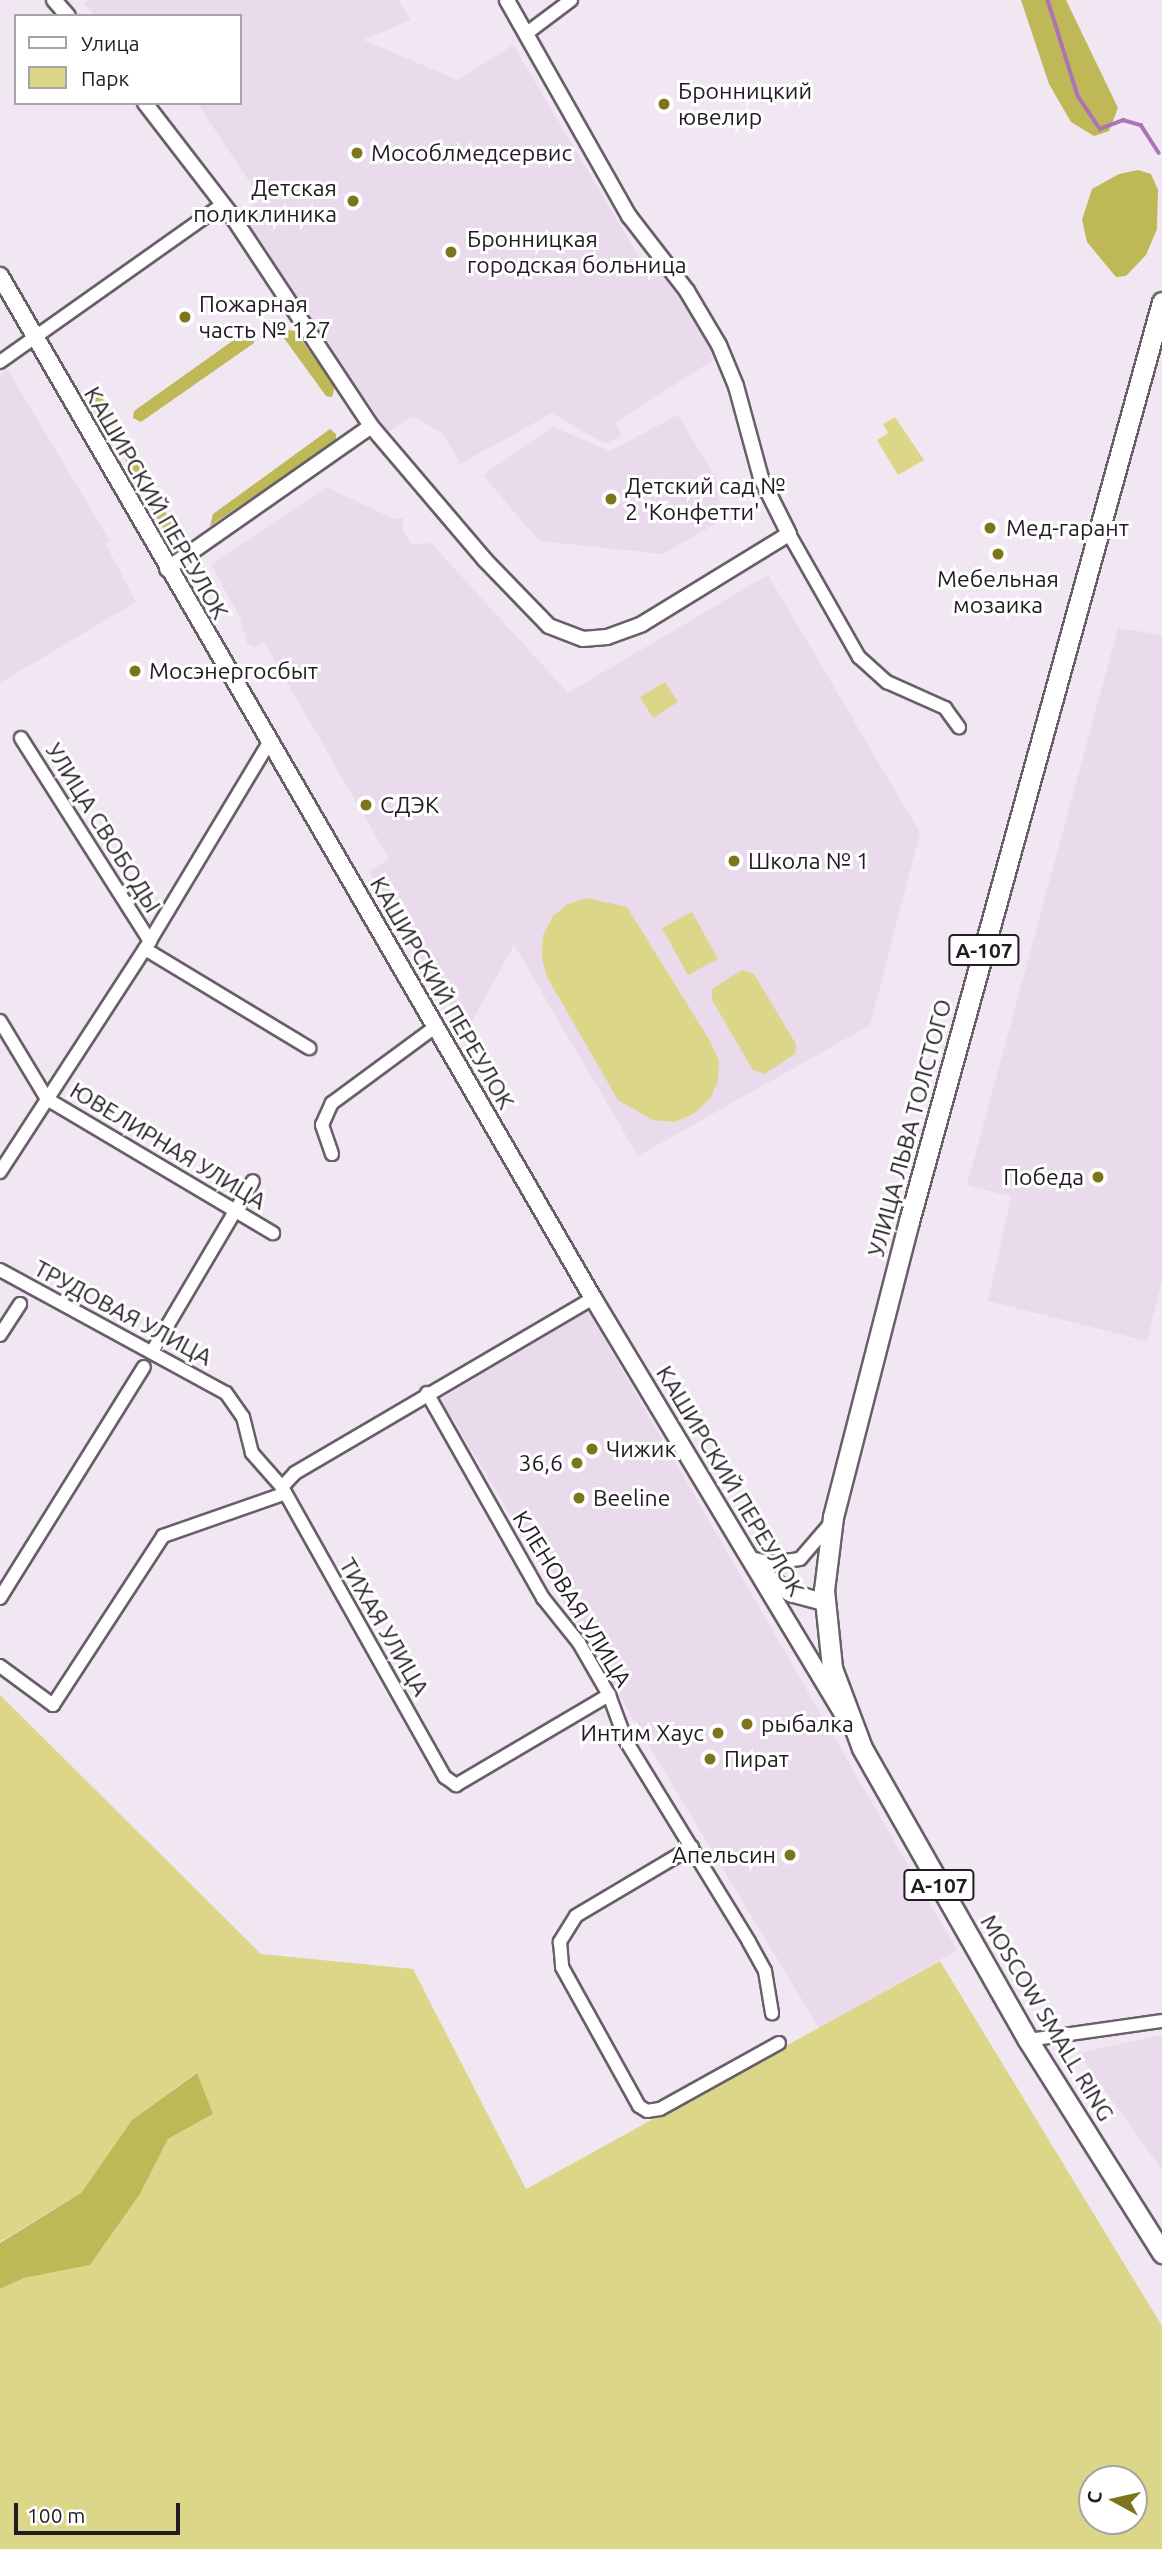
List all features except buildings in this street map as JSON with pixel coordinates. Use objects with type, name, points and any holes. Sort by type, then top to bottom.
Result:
[{"type":"highway","name":"УЛИЦА ЛЬВА ТОЛСТОГО","points":[[852,1729],[832,1668],[824,1601],[833,1517],[913,1208],[1162,302]]},
{"type":"highway","name":"MOSCOW SMALL RING","points":[[852,1729],[1028,2040],[1162,2253]]},
{"type":"highway","name":"MOSCOW SMALL RING","points":[[1120,2184],[1162,2244]]},
{"type":"main road","name":"КАШИРСКИЙ ПЕРЕУЛОК","points":[[0,276],[167,569],[593,1298],[852,1729]]},
{"type":"main road","points":[[747,1557],[790,1593],[824,1601]]},
{"type":"street","points":[[54,0],[66,14]]},
{"type":"street","points":[[507,0],[629,216],[680,281],[719,345],[736,386],[761,478],[789,534],[859,657],[887,682],[945,708],[959,727]]},
{"type":"street","points":[[527,33],[571,0]]},
{"type":"street","points":[[147,105],[222,205],[371,426],[531,610],[571,636],[607,637],[642,624],[789,534]]},
{"type":"street","points":[[0,362],[222,205]]},
{"type":"street","points":[[167,569],[371,426]]},
{"type":"street","name":"УЛИЦА СВОБОДЫ","points":[[21,738],[147,945],[309,1048]]},
{"type":"street","points":[[0,1172],[147,945],[269,743]]},
{"type":"street","name":"ЮВЕЛИРНАЯ УЛИЦА","points":[[0,1021],[47,1099],[273,1233]]},
{"type":"street","points":[[332,1154],[322,1125],[332,1103],[435,1027]]},
{"type":"street","points":[[153,1350],[253,1181]]},
{"type":"street","name":"ТРУДОВАЯ УЛИЦА","points":[[0,1270],[64,1308],[153,1350],[226,1393]]},
{"type":"street","points":[[0,1666],[53,1705],[163,1536],[283,1491],[295,1473],[593,1298]]},
{"type":"street","points":[[0,1335],[20,1304]]},
{"type":"street","points":[[0,1598],[144,1367]]},
{"type":"street","name":"ТИХАЯ УЛИЦА","points":[[226,1393],[243,1417],[252,1452],[283,1491],[445,1777],[456,1785],[609,1695]]},
{"type":"street","name":"КЛЕНОВАЯ УЛИЦА","points":[[427,1394],[543,1598],[579,1643],[609,1695],[626,1741],[765,1971],[772,2012]]},
{"type":"street","points":[[747,1557],[771,1563],[800,1559],[833,1517]]},
{"type":"street","points":[[692,1847],[576,1916],[560,1942],[562,1967],[639,2106],[647,2111],[660,2109],[779,2043]]},
{"type":"street","points":[[1028,2040],[1162,2021]]},
{"type":"shaded area","name":"Бронницкая городская больница","points":[[88,0],[398,0],[411,20],[363,40],[458,80],[513,45],[641,260],[672,284],[699,321],[716,358],[615,423],[622,435],[605,444],[552,413],[460,464],[443,434],[413,416],[388,432],[240,214],[261,199],[198,105],[242,105],[242,14],[93,14],[84,3]]},
{"type":"shaded area","points":[[1021,0],[1066,0],[1118,108],[1109,131],[1094,136],[1071,122],[1049,84]]},
{"type":"shaded area","points":[[1138,170],[1151,174],[1158,190],[1157,229],[1146,255],[1126,276],[1116,277],[1087,242],[1082,220],[1092,189],[1119,174]]},
{"type":"shaded area","points":[[248,330],[253,330],[254,343],[141,422],[133,418],[134,411]]},
{"type":"shaded area","points":[[288,330],[295,331],[335,386],[332,397],[326,396],[284,338]]},
{"type":"shaded area","points":[[8,370],[109,540],[105,543],[136,602],[0,683],[0,376]]},
{"type":"shaded area","points":[[88,394],[101,395],[141,468],[136,477],[87,399]]},
{"type":"shaded area","name":"Детский сад № 2 'Конфетти'","points":[[678,415],[716,478],[722,520],[663,554],[539,541],[483,475],[553,427],[610,451]]},
{"type":"shaded area","points":[[330,429],[336,434],[336,442],[210,526],[213,514]]},
{"type":"shaded area","points":[[327,487],[393,519],[403,518],[403,532],[412,545],[431,543],[568,693],[768,575],[920,833],[870,1025],[638,1156],[514,945],[466,1032],[369,871],[389,859],[264,642],[255,647],[247,643],[239,615],[211,565]]},
{"type":"shaded area","points":[[147,489],[153,489],[183,544],[181,548],[175,549],[148,502]]},
{"type":"shaded area","points":[[1118,628],[1162,635],[1162,1280],[1147,1341],[988,1301],[1011,1197],[967,1185]]},
{"type":"shaded area","points":[[588,1311],[957,1950],[819,2028],[441,1399]]},
{"type":"shaded area","points":[[1162,2035],[1162,2170],[1078,2053]]},
{"type":"shaded area","points":[[197,2073],[213,2114],[168,2139],[140,2194],[90,2265],[24,2278],[0,2289],[0,2243],[81,2193],[132,2120]]},
{"type":"green space","points":[[895,417],[924,460],[898,475],[877,440],[888,433],[883,424]]},
{"type":"green space","points":[[665,682],[678,702],[653,718],[640,697]]},
{"type":"green space","points":[[587,898],[627,907],[710,1041],[719,1061],[718,1081],[710,1099],[693,1114],[675,1122],[653,1120],[618,1100],[547,977],[542,958],[543,935],[553,916],[568,904]]},
{"type":"green space","points":[[692,912],[718,959],[688,975],[662,928]]},
{"type":"green space","points":[[742,970],[754,974],[796,1044],[795,1054],[764,1074],[753,1070],[712,1000],[712,989]]},
{"type":"green space","points":[[0,1695],[261,1954],[413,1969],[526,2189],[940,1961],[1162,2326],[1162,2549],[0,2549],[0,2289],[24,2278],[90,2265],[140,2194],[168,2139],[213,2114],[196,2073],[132,2120],[81,2193],[0,2242]]},
{"type":"waterway","points":[[1048,0],[1078,96],[1100,129],[1123,120],[1141,125],[1159,153]]},
{"type":"place","name":"Бронницкий ювелир","points":[[664,104]]},
{"type":"place","name":"Мособлмедсервис","points":[[357,153]]},
{"type":"place","name":"Детская поликлиника","points":[[353,201]]},
{"type":"place","name":"Бронницкая городская больница","points":[[451,252]]},
{"type":"place","name":"Пожарная часть № 127","points":[[185,317]]},
{"type":"place","name":"Детский сад № 2 'Конфетти'","points":[[611,499]]},
{"type":"place","name":"Мед-гарант","points":[[990,528]]},
{"type":"place","name":"Мебельная мозаика","points":[[998,554]]},
{"type":"place","name":"Мосэнергосбыт","points":[[135,671]]},
{"type":"place","name":"СДЭК","points":[[366,805]]},
{"type":"place","name":"Школа № 1","points":[[734,861]]},
{"type":"place","name":"Победа","points":[[1098,1177]]},
{"type":"place","name":"Чижик","points":[[592,1449]]},
{"type":"place","name":"36,6","points":[[577,1463]]},
{"type":"place","name":"Beeline","points":[[579,1498]]},
{"type":"place","name":"рыбалка","points":[[747,1724]]},
{"type":"place","name":"Интим Хаус","points":[[718,1733]]},
{"type":"place","name":"Пират","points":[[710,1759]]},
{"type":"place","name":"Апельсин","points":[[790,1855]]}]
